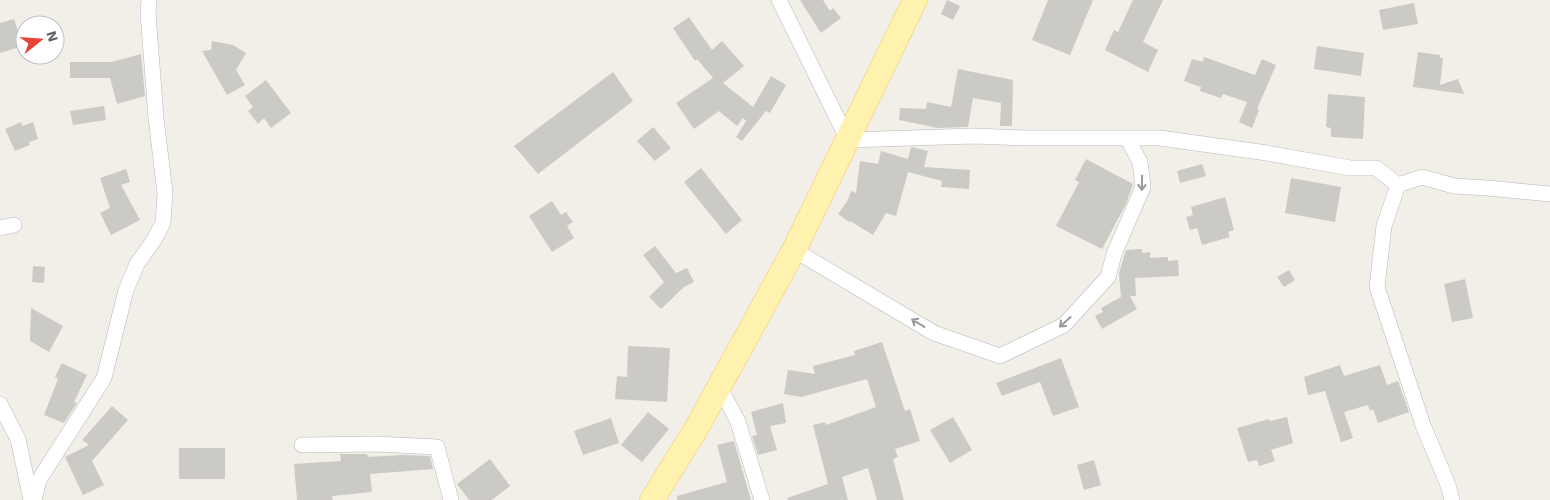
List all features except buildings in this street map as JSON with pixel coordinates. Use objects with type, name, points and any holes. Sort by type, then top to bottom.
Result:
[{"type":"main road","points":[[652,500],[696,429],[794,250],[914,0]]},
{"type":"street","points":[[34,500],[39,480],[104,378],[126,290],[138,264],[163,223],[165,193],[156,118],[148,14],[149,0]]},
{"type":"street","points":[[779,0],[848,140],[974,136],[1160,138],[1267,153],[1350,168],[1376,168],[1398,185]]},
{"type":"street","points":[[794,250],[934,333],[1000,356],[1064,325],[1108,277],[1114,254],[1143,188],[1140,162],[1128,138]]},
{"type":"street","points":[[1398,185],[1422,176],[1454,186],[1550,194]]},
{"type":"street","points":[[1398,185],[1384,226],[1377,287],[1423,425],[1448,485],[1452,500]]},
{"type":"street","points":[[717,392],[726,399],[738,422],[762,500]]},
{"type":"street","points":[[0,404],[18,439],[31,500]]},
{"type":"street","points":[[302,444],[376,444],[437,447],[451,500]]}]
